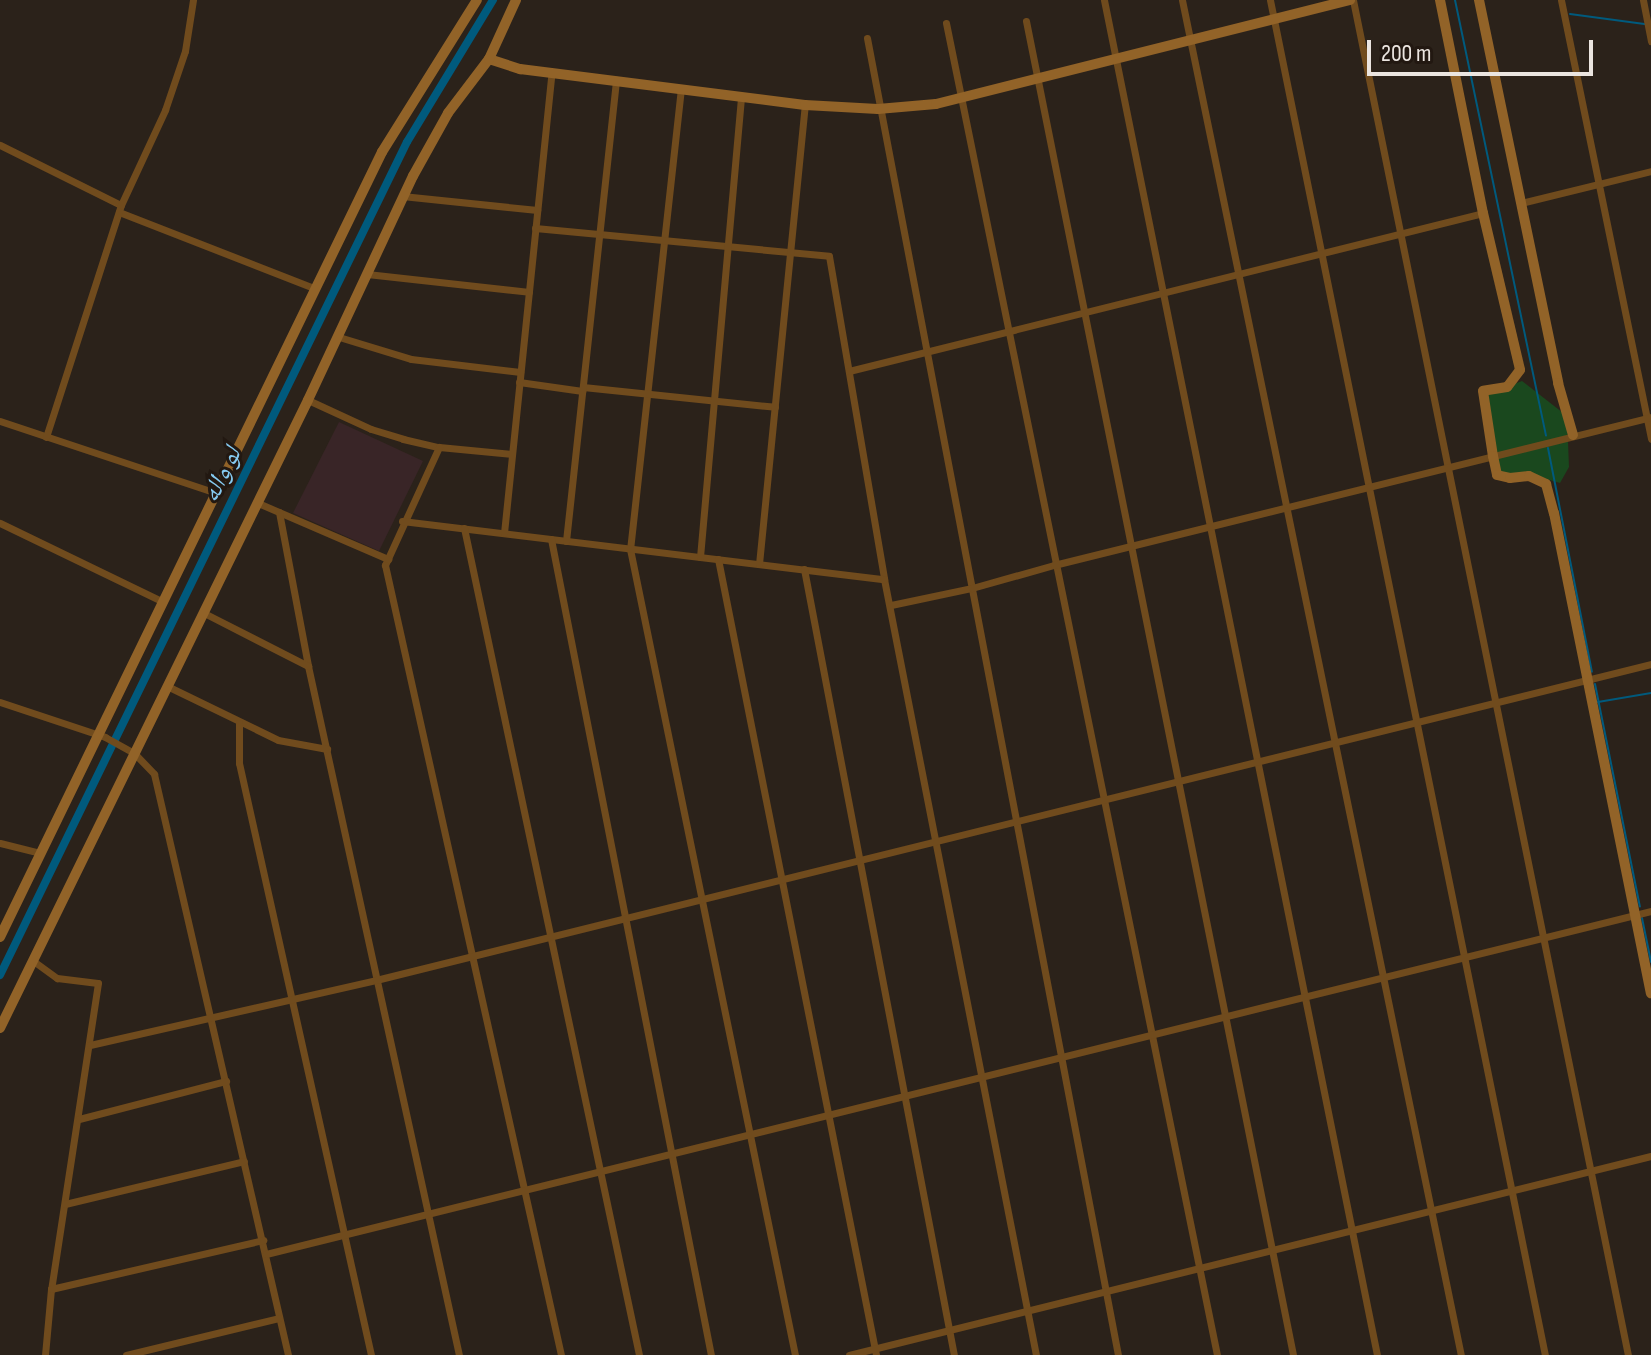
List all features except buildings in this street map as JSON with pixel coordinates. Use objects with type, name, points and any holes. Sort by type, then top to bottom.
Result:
[{"type":"street","points":[[46,437],[120,208],[165,110],[185,51],[193,0]]},
{"type":"street","points":[[0,937],[101,736],[161,601],[382,152],[477,0]]},
{"type":"street","points":[[0,1028],[131,752],[204,613],[339,337],[402,196],[448,113],[489,59],[516,0]]},
{"type":"street","points":[[1104,0],[1377,1355]]},
{"type":"street","points":[[1182,0],[1461,1355]]},
{"type":"street","points":[[1270,0],[1545,1355]]},
{"type":"street","points":[[489,59],[520,69],[805,105],[878,109],[936,104],[1037,76],[1351,0],[1628,1355]]},
{"type":"street","points":[[1440,0],[1483,213],[1520,370],[1507,387],[1483,391],[1497,475],[1510,478],[1529,476],[1546,484],[1651,993]]},
{"type":"street","points":[[1479,0],[1558,383],[1573,435]]},
{"type":"street","points":[[1561,0],[1651,439]]},
{"type":"street","points":[[1643,0],[1651,41]]},
{"type":"street","points":[[1026,21],[1293,1355]]},
{"type":"street","points":[[946,23],[958,98],[1217,1355]]},
{"type":"street","points":[[867,38],[878,109],[1118,1355]]},
{"type":"street","points":[[504,533],[552,72]]},
{"type":"street","points":[[566,541],[616,80]]},
{"type":"street","points":[[681,88],[630,549],[795,1355]]},
{"type":"street","points":[[700,557],[741,97]]},
{"type":"street","points":[[759,564],[805,105]]},
{"type":"street","points":[[0,145],[120,208],[314,288]]},
{"type":"street","points":[[1521,203],[1651,171]]},
{"type":"street","points":[[402,196],[537,210]]},
{"type":"street","points":[[849,371],[1483,213]]},
{"type":"street","points":[[535,228],[829,256],[884,579],[1036,1355]]},
{"type":"street","points":[[367,274],[529,292]]},
{"type":"street","points":[[339,337],[411,359],[520,372]]},
{"type":"street","points":[[519,382],[775,407]]},
{"type":"street","points":[[308,400],[371,429],[439,447],[512,454]]},
{"type":"street","points":[[891,605],[972,588],[1131,545],[1649,418]]},
{"type":"street","points":[[0,421],[216,493]]},
{"type":"street","points":[[439,447],[402,521],[385,565],[561,1355]]},
{"type":"street","points":[[258,503],[388,559]]},
{"type":"street","points":[[279,512],[308,666],[459,1355]]},
{"type":"street","points":[[402,521],[884,579]]},
{"type":"street","points":[[0,523],[161,601]]},
{"type":"street","points":[[464,528],[639,1355]]},
{"type":"street","points":[[551,539],[711,1355]]},
{"type":"street","points":[[718,559],[876,1352]]},
{"type":"street","points":[[804,569],[954,1355]]},
{"type":"street","points":[[204,613],[308,666]]},
{"type":"street","points":[[90,1045],[376,980],[1101,797],[1651,664]]},
{"type":"street","points":[[167,686],[278,740],[327,749]]},
{"type":"street","points":[[0,702],[101,736],[131,752],[154,774],[214,1019],[288,1355]]},
{"type":"street","points":[[239,723],[239,763],[371,1355]]},
{"type":"street","points":[[0,843],[40,853]]},
{"type":"street","points":[[266,1254],[1651,911]]},
{"type":"street","points":[[32,960],[57,978],[98,983],[51,1289],[45,1355]]},
{"type":"street","points":[[79,1119],[226,1081]]},
{"type":"street","points":[[849,1355],[876,1352],[1028,1310],[1651,1156]]},
{"type":"street","points":[[65,1204],[244,1161]]},
{"type":"street","points":[[51,1289],[263,1240]]},
{"type":"street","points":[[126,1355],[279,1318]]},
{"type":"shaded area","points":[[339,422],[423,461],[379,551],[293,513]]},
{"type":"green space","points":[[1522,381],[1567,416],[1569,467],[1560,483],[1529,474],[1509,475],[1499,471],[1488,394]]},
{"type":"waterway","name":"لو واله","points":[[0,975],[407,142],[493,0]]},
{"type":"waterway","points":[[1455,0],[1546,436]]},
{"type":"waterway","points":[[1570,14],[1644,24]]},
{"type":"waterway","points":[[1548,448],[1592,672]]},
{"type":"waterway","points":[[1595,684],[1640,907]]},
{"type":"waterway","points":[[1598,702],[1651,693]]},
{"type":"waterway","points":[[1642,918],[1651,962]]}]
